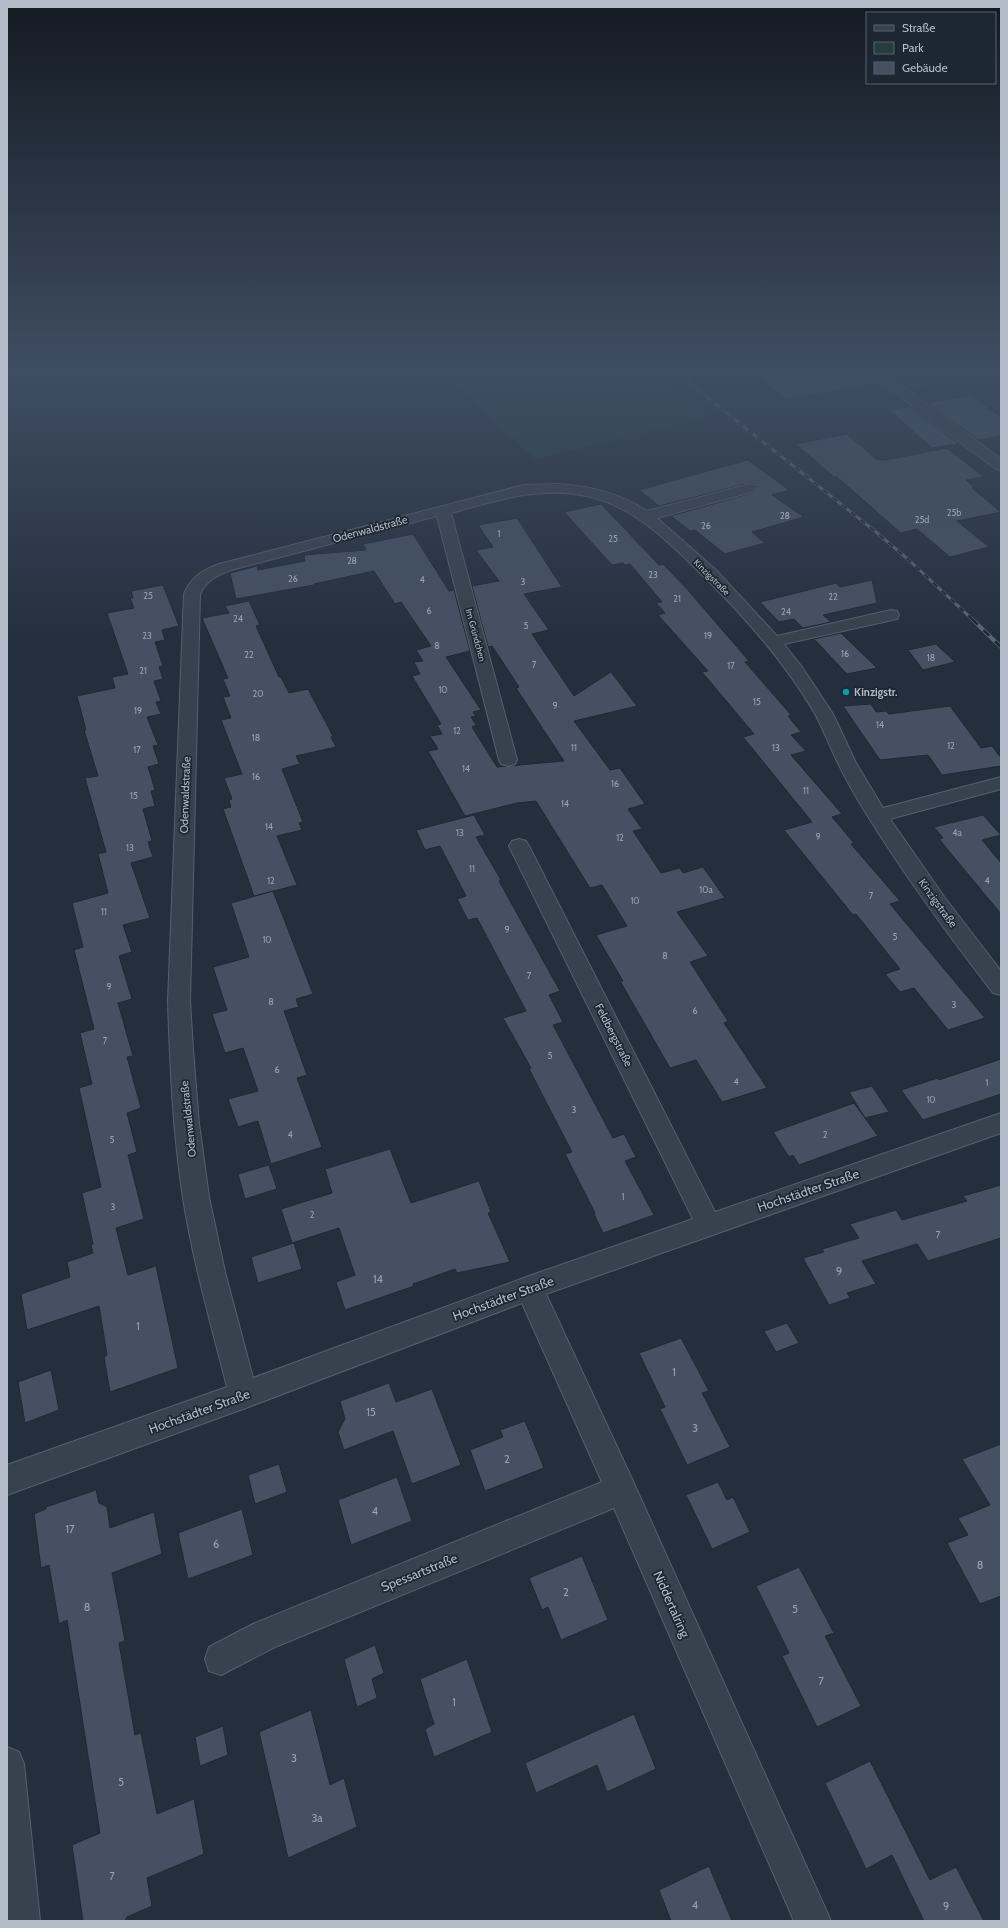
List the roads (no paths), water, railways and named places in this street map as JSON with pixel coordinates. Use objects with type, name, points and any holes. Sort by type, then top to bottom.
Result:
[{"type":"street","points":[[993,460],[1001,466]]},
{"type":"street","name":"Odenwaldstraße","points":[[243,1395],[211,1267],[196,1198],[182,1062],[179,1001],[180,946],[192,594],[200,579],[225,567],[524,489],[559,487],[575,488]]},
{"type":"street","name":"Kinzigstraße","points":[[575,488],[592,492],[617,501],[647,516],[706,570],[773,642],[824,714],[853,775],[878,816],[937,903],[1001,988]]},
{"type":"street","points":[[647,516],[750,488]]},
{"type":"street","name":"Im Gründchen","points":[[443,510],[508,760]]},
{"type":"street","points":[[773,642],[891,615]]},
{"type":"street","points":[[878,816],[1001,783]]},
{"type":"street","name":"Feldbergstraße","points":[[518,846],[709,1225]]},
{"type":"street","name":"Hochstädter Straße","points":[[7,1480],[243,1395],[529,1288],[1001,1123]]},
{"type":"street","name":"Niddertalring","points":[[529,1288],[621,1490],[813,1921]]},
{"type":"street","name":"Spessartstraße","points":[[220,1659],[264,1635],[621,1490]]},
{"type":"street","points":[[7,1764],[22,1921]]},
{"type":"railway","points":[[786,460],[910,561],[973,620]]},
{"type":"railway","points":[[972,619],[1001,647]]},
{"type":"place","name":"Kinzigstr.","points":[[846,692]]}]
